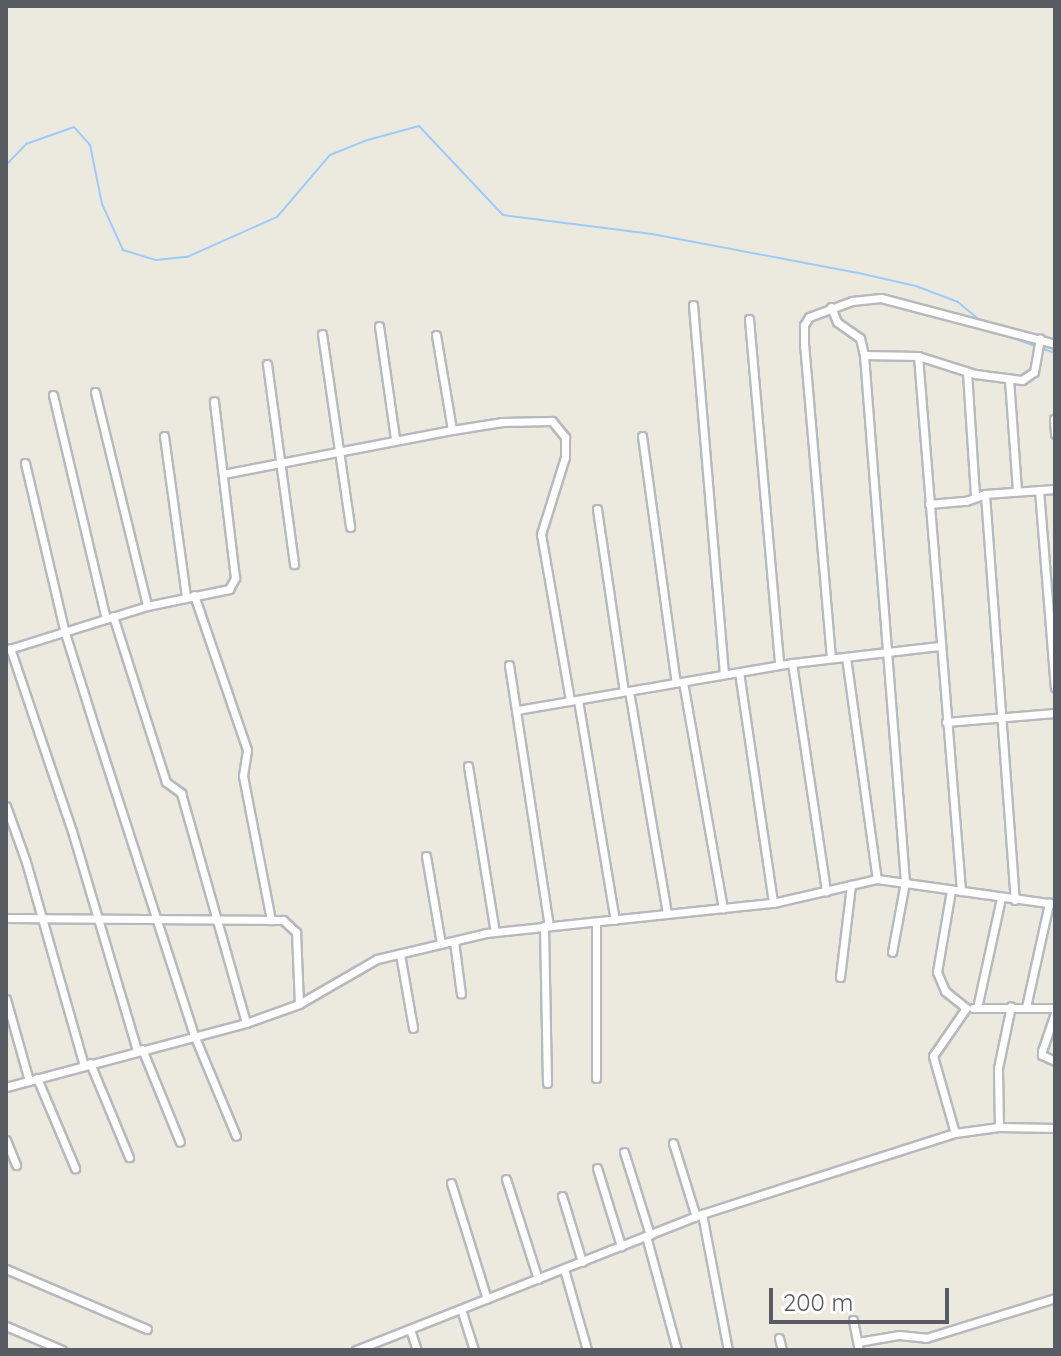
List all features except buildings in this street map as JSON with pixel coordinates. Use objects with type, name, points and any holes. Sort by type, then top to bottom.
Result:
[{"type":"street","points":[[831,658],[803,332],[809,317],[831,307],[881,298],[957,321],[982,322],[1055,344]]},
{"type":"street","points":[[693,305],[724,674]]},
{"type":"street","points":[[831,307],[837,322],[860,338],[864,355],[905,882],[892,952]]},
{"type":"street","points":[[749,319],[779,665]]},
{"type":"street","points":[[379,326],[395,439]]},
{"type":"street","points":[[322,334],[350,527]]},
{"type":"street","points":[[436,335],[452,430]]},
{"type":"street","points":[[864,355],[918,356],[967,372],[1022,380],[1034,372],[1040,339]]},
{"type":"street","points":[[918,356],[961,891]]},
{"type":"street","points":[[267,364],[294,564]]},
{"type":"street","points":[[967,372],[975,497]]},
{"type":"street","points":[[1009,379],[1017,491]]},
{"type":"street","points":[[95,392],[147,606]]},
{"type":"street","points":[[53,395],[109,617],[166,782],[181,793],[246,1023]]},
{"type":"street","points":[[180,1142],[140,1050],[72,831],[8,649],[147,606],[229,589],[235,578],[214,401]]},
{"type":"street","points":[[1054,419],[1055,434]]},
{"type":"street","points":[[223,474],[395,439],[502,422],[552,421],[565,437],[565,457],[541,534],[615,920]]},
{"type":"street","points":[[164,436],[190,596],[247,750],[243,776],[271,920]]},
{"type":"street","points":[[642,436],[680,683],[723,909]]},
{"type":"street","points":[[25,463],[65,633],[194,1035],[236,1136]]},
{"type":"street","points":[[929,504],[985,494],[1055,489]]},
{"type":"street","points":[[1039,490],[1055,687]]},
{"type":"street","points":[[985,494],[1015,900]]},
{"type":"street","points":[[597,509],[626,691],[667,913]]},
{"type":"street","points":[[517,710],[792,663],[940,646]]},
{"type":"street","points":[[846,657],[877,879]]},
{"type":"street","points":[[792,663],[826,891]]},
{"type":"street","points":[[509,665],[546,926],[547,1083]]},
{"type":"street","points":[[739,672],[773,903]]},
{"type":"street","points":[[946,722],[1055,713]]},
{"type":"street","points":[[468,766],[495,932]]},
{"type":"street","points":[[6,806],[87,1064],[129,1157]]},
{"type":"street","points":[[426,856],[441,944]]},
{"type":"street","points":[[6,1087],[246,1023],[299,1004],[377,959],[495,932],[773,903],[877,879],[1052,904],[1026,1007]]},
{"type":"street","points":[[840,977],[851,885]]},
{"type":"street","points":[[951,890],[937,972],[945,991],[966,1008],[1011,1006],[1055,1011],[1042,1051],[1046,1058],[1055,1061]]},
{"type":"street","points":[[977,1008],[1001,898]]},
{"type":"street","points":[[6,918],[283,920],[296,932],[299,1004]]},
{"type":"street","points":[[596,922],[596,1078]]},
{"type":"street","points":[[454,941],[461,994]]},
{"type":"street","points":[[400,954],[413,1028]]},
{"type":"street","points":[[6,999],[33,1079],[75,1168]]},
{"type":"street","points":[[999,1127],[998,1068],[1011,1006]]},
{"type":"street","points":[[955,1133],[933,1056],[966,1008]]},
{"type":"street","points":[[356,1350],[699,1215],[955,1133],[999,1127],[1055,1128]]},
{"type":"street","points":[[6,1140],[16,1165]]},
{"type":"street","points":[[673,1143],[699,1215],[728,1350]]},
{"type":"street","points":[[624,1152],[677,1350]]},
{"type":"street","points":[[597,1168],[621,1246]]},
{"type":"street","points":[[506,1179],[538,1279]]},
{"type":"street","points":[[451,1183],[487,1299]]},
{"type":"street","points":[[562,1196],[582,1262]]},
{"type":"street","points":[[6,1269],[147,1329]]},
{"type":"street","points":[[564,1269],[587,1350]]},
{"type":"street","points":[[853,1320],[858,1346],[899,1335],[926,1338],[1055,1298]]},
{"type":"street","points":[[461,1309],[474,1350]]},
{"type":"street","points":[[6,1326],[62,1350]]},
{"type":"street","points":[[410,1329],[417,1350]]},
{"type":"street","points":[[779,1338],[782,1350]]},
{"type":"waterway","points":[[6,165],[26,144],[74,127],[90,145],[102,204],[123,250],[156,260],[187,257],[277,217],[330,155],[364,141],[419,126],[503,215],[652,234],[863,274],[916,286],[958,302],[981,321]]},
{"type":"waterway","points":[[1003,334],[1035,346]]},
{"type":"waterway","points":[[1041,348],[1055,353]]}]
